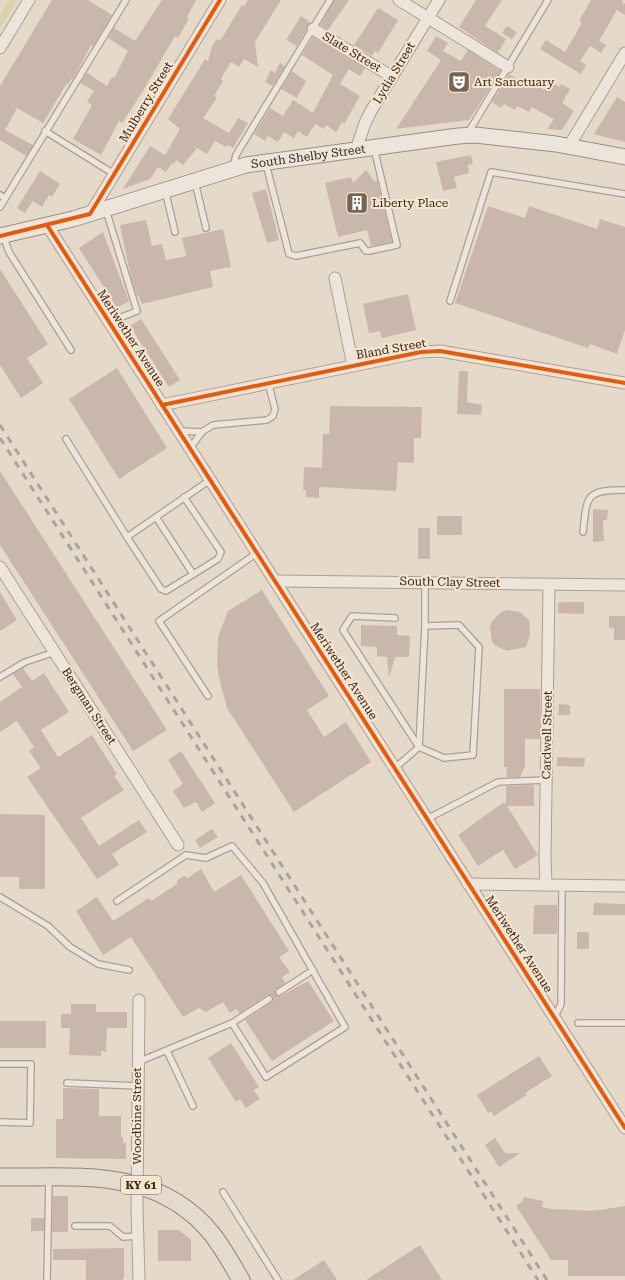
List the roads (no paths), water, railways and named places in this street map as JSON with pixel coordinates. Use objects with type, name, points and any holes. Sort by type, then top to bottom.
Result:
[{"type":"main road","name":"South Shelby Street","points":[[1,235],[90,214],[233,168],[265,162],[374,147],[475,135],[569,146],[625,157]]},
{"type":"main road","name":"KY 61","points":[[0,1177],[109,1178],[137,1184],[164,1195],[198,1218],[215,1238],[241,1280]]},
{"type":"street","points":[[0,48],[29,0]]},
{"type":"street","name":"Mulberry Street","points":[[90,214],[220,0]]},
{"type":"street","points":[[399,0],[508,66]]},
{"type":"street","name":"Lydia Street","points":[[356,150],[365,123],[439,0]]},
{"type":"street","name":"Slate Street","points":[[313,28],[392,76]]},
{"type":"street","points":[[569,146],[625,53]]},
{"type":"street","name":"Meriwether Avenue","points":[[47,225],[625,1128]]},
{"type":"street","points":[[335,278],[353,366]]},
{"type":"street","name":"Bland Street","points":[[162,405],[268,382],[421,352],[440,351],[625,383]]},
{"type":"street","name":"Bergman Street","points":[[0,567],[178,845]]},
{"type":"street","name":"South Clay Street","points":[[275,581],[625,585]]},
{"type":"street","name":"Cardwell Street","points":[[546,885],[549,585]]},
{"type":"street","points":[[468,884],[625,886]]},
{"type":"street","name":"Woodbine Street","points":[[139,1000],[137,1184],[139,1280]]},
{"type":"lane","points":[[0,207],[3,196],[46,131],[126,0]]},
{"type":"lane","points":[[233,168],[236,155],[330,0]]},
{"type":"lane","points":[[466,136],[548,0]]},
{"type":"lane","points":[[46,131],[114,174]]},
{"type":"lane","points":[[265,162],[289,254],[296,256],[360,243],[366,251],[370,251],[397,245],[374,147]]},
{"type":"lane","points":[[450,301],[491,172],[625,194]]},
{"type":"lane","points":[[194,180],[206,228]]},
{"type":"lane","points":[[165,190],[175,232]]},
{"type":"lane","points":[[105,209],[137,311],[108,322]]},
{"type":"lane","points":[[1,235],[9,252],[72,350]]},
{"type":"lane","points":[[190,448],[202,432],[213,425],[267,420],[273,416],[275,409],[268,382]]},
{"type":"lane","points":[[179,431],[202,432]]},
{"type":"lane","points":[[66,439],[161,589],[166,591],[218,559],[221,552],[184,497]]},
{"type":"lane","points":[[127,537],[210,480]]},
{"type":"lane","points":[[583,532],[586,502],[589,497],[609,490],[625,490]]},
{"type":"lane","points":[[156,517],[193,574]]},
{"type":"lane","points":[[208,696],[159,621],[257,553]]},
{"type":"lane","points":[[395,768],[419,747],[425,626],[425,582]]},
{"type":"lane","points":[[395,618],[352,616],[343,630],[419,747],[444,758],[473,755],[479,647],[459,624],[425,626]]},
{"type":"lane","points":[[0,677],[25,662],[54,652]]},
{"type":"lane","points":[[426,819],[498,782],[546,780]]},
{"type":"lane","points":[[178,845],[186,855]]},
{"type":"lane","points":[[117,901],[186,855],[206,858],[232,846],[263,883],[346,1027],[266,1077],[232,1024]]},
{"type":"lane","points":[[554,1018],[561,1004],[562,885]]},
{"type":"lane","points":[[0,897],[48,926],[70,947],[98,964],[129,970]]},
{"type":"lane","points":[[279,992],[313,970]]},
{"type":"lane","points":[[138,1062],[232,1024],[268,999]]},
{"type":"lane","points":[[578,1023],[625,1023]]},
{"type":"lane","points":[[167,1051],[193,1106]]},
{"type":"lane","points":[[0,1064],[31,1064],[30,1123],[0,1122]]},
{"type":"lane","points":[[67,1084],[138,1086]]},
{"type":"lane","points":[[47,1280],[49,1178]]},
{"type":"lane","points":[[223,1192],[278,1280]]},
{"type":"lane","points":[[75,1226],[110,1226],[123,1237],[137,1236]]},
{"type":"railway","points":[[0,425],[547,1280]]},
{"type":"railway","points":[[0,438],[538,1280]]},
{"type":"place","name":"Art Sanctuary","points":[[459,82]]},
{"type":"place","name":"Liberty Place","points":[[357,203]]}]
